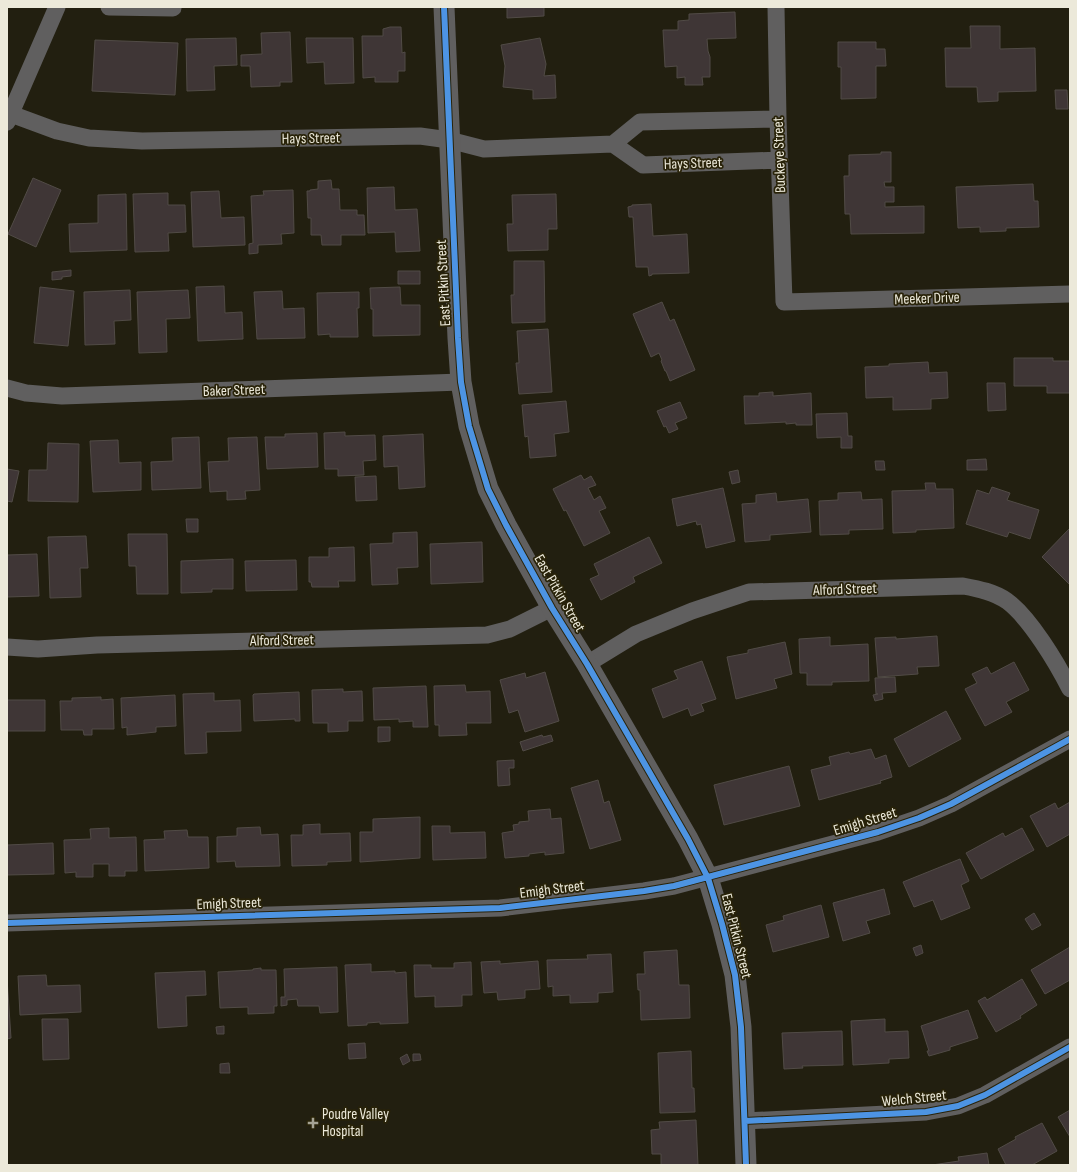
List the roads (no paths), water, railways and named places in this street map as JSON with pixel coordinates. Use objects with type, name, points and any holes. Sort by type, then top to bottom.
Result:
[{"type":"street","points":[[9,118],[57,7]]},
{"type":"street","points":[[109,7],[173,8]]},
{"type":"street","name":"East Pitkin Street","points":[[444,7],[461,382],[469,426],[488,489],[506,525],[552,608],[587,664],[688,839],[708,878],[735,975],[741,1027],[746,1165]]},
{"type":"street","name":"Buckeye Street","points":[[776,7],[784,302]]},
{"type":"street","name":"Hays Street","points":[[9,118],[89,138],[142,141],[420,136],[449,140],[484,149],[613,144],[643,166],[780,160]]},
{"type":"street","points":[[613,144],[640,122],[778,119]]},
{"type":"street","name":"Meeker Drive","points":[[784,302],[1070,294]]},
{"type":"street","name":"Baker Street","points":[[7,388],[26,393],[62,396],[461,382]]},
{"type":"street","name":"Alford Street","points":[[587,664],[636,634],[692,611],[749,592],[963,586],[986,590],[1006,601],[1020,613],[1042,642],[1070,689]]},
{"type":"street","name":"Alford Street","points":[[7,647],[38,650],[97,645],[487,635],[510,630],[552,608]]},
{"type":"street","name":"Emigh Street","points":[[7,923],[500,908],[674,886],[878,832],[919,818],[951,804],[1070,739]]},
{"type":"street","name":"Welch Street","points":[[745,1122],[926,1112],[958,1106],[985,1095],[1070,1047]]},
{"type":"place","name":"Poudre Valley Hospital","points":[[313,1123]]}]
